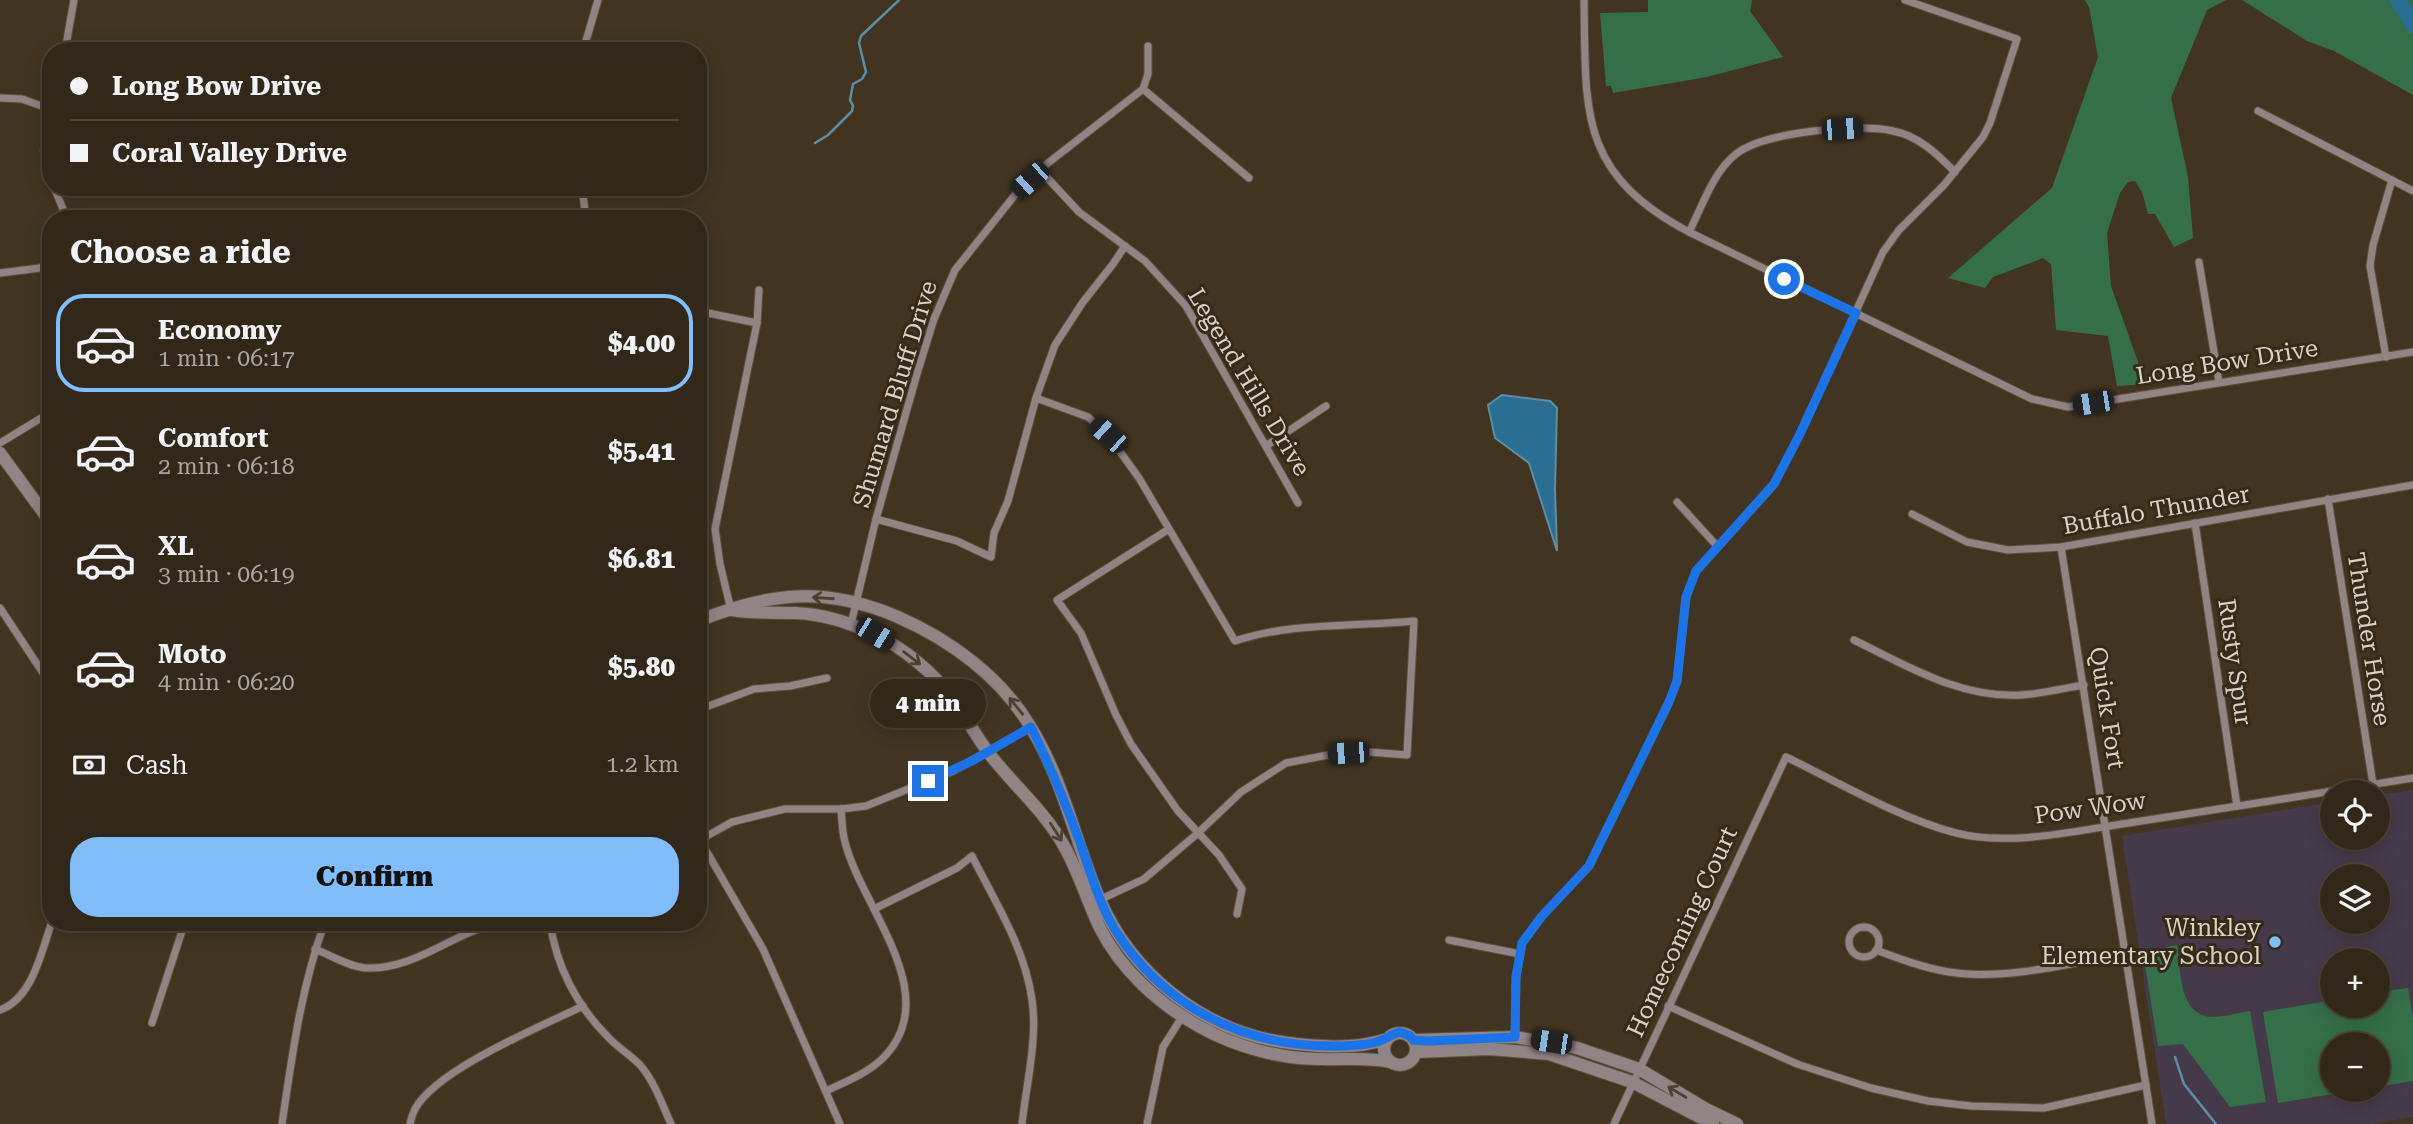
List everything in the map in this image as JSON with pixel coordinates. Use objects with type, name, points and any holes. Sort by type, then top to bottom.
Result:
[{"type":"street","points":[[67,42],[74,0]]},
{"type":"street","points":[[586,42],[598,0]]},
{"type":"street","name":"Long Bow Drive","points":[[1584,0],[1586,88],[1594,134],[1618,178],[1657,215],[2032,399],[2068,407],[2413,352]]},
{"type":"street","points":[[1515,1043],[1516,977],[1522,943],[1542,916],[1589,866],[1669,702],[1677,681],[1686,597],[1696,571],[1774,484],[1799,436],[1883,252],[1899,230],[1955,172],[1976,146],[1990,122],[2017,39],[1905,0]]},
{"type":"street","points":[[1148,46],[1148,74],[1143,89],[1249,178]]},
{"type":"street","name":"Shumard Bluff Drive","points":[[851,624],[876,519],[934,319],[955,270],[1019,190],[1143,89]]},
{"type":"street","points":[[0,98],[22,99],[42,105]]},
{"type":"street","points":[[2258,111],[2413,191]]},
{"type":"street","points":[[1689,232],[1719,172],[1736,154],[1766,140],[1859,128],[1893,131],[1914,138],[1933,149],[1955,172]]},
{"type":"street","name":"Legend Hills Drive","points":[[1041,170],[1079,212],[1145,261],[1186,306],[1298,503]]},
{"type":"street","points":[[2386,357],[2370,266],[2392,180]]},
{"type":"street","points":[[876,519],[957,541],[991,557],[994,533],[1008,501],[1036,398],[1055,345],[1125,246]]},
{"type":"street","points":[[2199,262],[2219,382]]},
{"type":"street","points":[[0,273],[42,267]]},
{"type":"street","points":[[731,610],[715,529],[757,323],[759,290]]},
{"type":"street","points":[[707,313],[757,323]]},
{"type":"street","points":[[1036,398],[1088,417],[1108,435],[1139,478],[1235,641],[1260,633],[1326,625],[1414,621],[1407,755],[1369,752],[1328,755],[1286,763],[1241,792],[1144,879],[1095,902]]},
{"type":"street","points":[[1266,446],[1326,406]]},
{"type":"street","points":[[0,443],[42,417]]},
{"type":"street","points":[[0,453],[42,511]]},
{"type":"street","name":"Buffalo Thunder","points":[[1912,514],[1967,542],[2008,550],[2061,547],[2413,485]]},
{"type":"street","name":"Thunder Horse","points":[[2328,499],[2372,780]]},
{"type":"street","points":[[1678,502],[1717,546]]},
{"type":"street","name":"Rusty Spur","points":[[2195,523],[2238,806]]},
{"type":"street","points":[[1169,529],[1057,600],[1081,633],[1131,744],[1163,792],[1219,855],[1242,889],[1237,914]]},
{"type":"street","name":"Quick Fort","points":[[2061,547],[2152,1124]]},
{"type":"street","points":[[707,618],[759,600],[791,596],[857,602],[921,627],[958,650],[999,685],[1031,727],[1055,776],[1095,902],[1100,927],[1124,965],[1141,983],[1225,1039],[1289,1057],[1373,1058],[1395,1064],[1406,1064],[1414,1057],[1415,1046],[1410,1036],[1400,1032],[1375,1043],[1302,1045],[1263,1039],[1186,1011]]},
{"type":"street","points":[[0,608],[42,671]]},
{"type":"street","points":[[731,610],[745,613],[796,613],[851,624],[875,634],[922,666],[954,701],[987,751],[1052,826],[1095,902]]},
{"type":"street","points":[[1854,640],[1955,687],[1985,693],[2021,695],[2084,685]]},
{"type":"street","points":[[707,707],[754,689],[827,678]]},
{"type":"street","points":[[707,836],[732,822],[785,809],[841,810],[866,806],[953,771],[1031,727]]},
{"type":"street","name":"Pow Wow","points":[[1786,757],[1923,823],[1958,833],[1994,838],[2026,837],[2107,826],[2320,793]]},
{"type":"street","name":"Homecoming Court","points":[[1614,1124],[1786,757]]},
{"type":"street","name":"Pow Wow","points":[[2390,781],[2413,778]]},
{"type":"street","points":[[826,1091],[865,1072],[882,1059],[898,1038],[905,1018],[906,997],[890,939],[845,842],[841,810]]},
{"type":"street","points":[[707,854],[763,949],[839,1124]]},
{"type":"street","points":[[874,908],[957,868],[972,856],[1024,960],[1033,1002],[1033,1030],[1022,1124]]},
{"type":"street","points":[[1860,928],[1874,931],[1878,938],[1876,950],[1868,957],[1860,957],[1854,953],[1849,947],[1853,932],[1860,928]]},
{"type":"street","points":[[0,1010],[8,1007],[27,988],[49,931]]},
{"type":"street","points":[[152,1023],[182,931]]},
{"type":"street","points":[[282,1124],[301,1004],[322,931]]},
{"type":"street","points":[[315,950],[364,968],[406,963],[479,931]]},
{"type":"street","points":[[551,931],[565,978],[608,1037],[640,1064],[654,1083],[671,1124]]},
{"type":"street","points":[[1449,940],[1520,954]]},
{"type":"street","points":[[1876,950],[1907,962],[1950,973],[2027,971],[2127,953]]},
{"type":"street","points":[[410,1124],[416,1108],[428,1093],[462,1066],[583,1006]]},
{"type":"street","points":[[1668,1006],[1797,1064],[1871,1088],[1928,1101],[1971,1106],[2044,1108],[2146,1085]]},
{"type":"street","points":[[1147,1124],[1163,1047],[1186,1011]]},
{"type":"street","points":[[1387,1039],[1383,1048],[1390,1062]]},
{"type":"street","points":[[1515,1043],[1633,1082],[1713,1124]]},
{"type":"street","points":[[1415,1046],[1515,1043],[1577,1048],[1639,1069],[1737,1124]]},
{"type":"shaded area","name":"Winkley Elementary School","points":[[2413,790],[2413,1117],[2371,1124],[2166,1124],[2122,836],[2320,804],[2320,850],[2390,850],[2390,793]]},
{"type":"green space","points":[[1648,0],[1752,0],[1750,11],[1783,57],[1707,77],[1613,93],[1611,86],[1606,86],[1600,13],[1648,12]]},
{"type":"green space","points":[[2085,0],[2226,0],[2207,10],[2171,98],[2188,177],[2193,238],[2174,247],[2155,214],[2148,214],[2142,192],[2135,181],[2128,182],[2120,193],[2107,233],[2111,286],[2146,384],[2117,386],[2108,336],[2056,330],[2051,264],[2043,258],[1993,277],[1985,288],[1948,278],[2052,188],[2098,57],[2089,7]]},
{"type":"green space","points":[[2242,0],[2413,0],[2413,95],[2334,51],[2307,41]]},
{"type":"green space","points":[[2177,945],[2183,989],[2193,1008],[2212,1017],[2250,1011],[2266,1102],[2230,1107],[2183,1044],[2158,1046],[2143,952]]},
{"type":"green space","points":[[2408,988],[2413,1018],[2413,1081],[2390,1085],[2390,1032],[2320,1032],[2320,1096],[2278,1103],[2263,1012],[2320,1002],[2320,1018],[2390,1018],[2390,990]]},
{"type":"water","points":[[1502,395],[1550,401],[1557,408],[1557,551],[1529,463],[1495,438],[1488,405]]},
{"type":"waterway","points":[[815,143],[828,135],[852,111],[850,100],[853,84],[862,79],[866,72],[859,43],[861,36],[899,0]]},
{"type":"waterway","points":[[2398,0],[2413,25]]},
{"type":"waterway","points":[[2175,1057],[2184,1084],[2216,1124]]},
{"type":"place","name":"Winkley Elementary School","points":[[2275,942]]},
{"type":"route","points":[[928,781],[953,771],[1031,727],[1055,776],[1088,870],[1114,928],[1135,957],[1171,993],[1240,1033],[1302,1045],[1333,1046],[1375,1043],[1400,1032],[1413,1040],[1428,1041],[1515,1037],[1516,977],[1522,943],[1542,916],[1589,866],[1669,702],[1677,681],[1686,597],[1696,571],[1774,484],[1856,313],[1784,279]]}]
